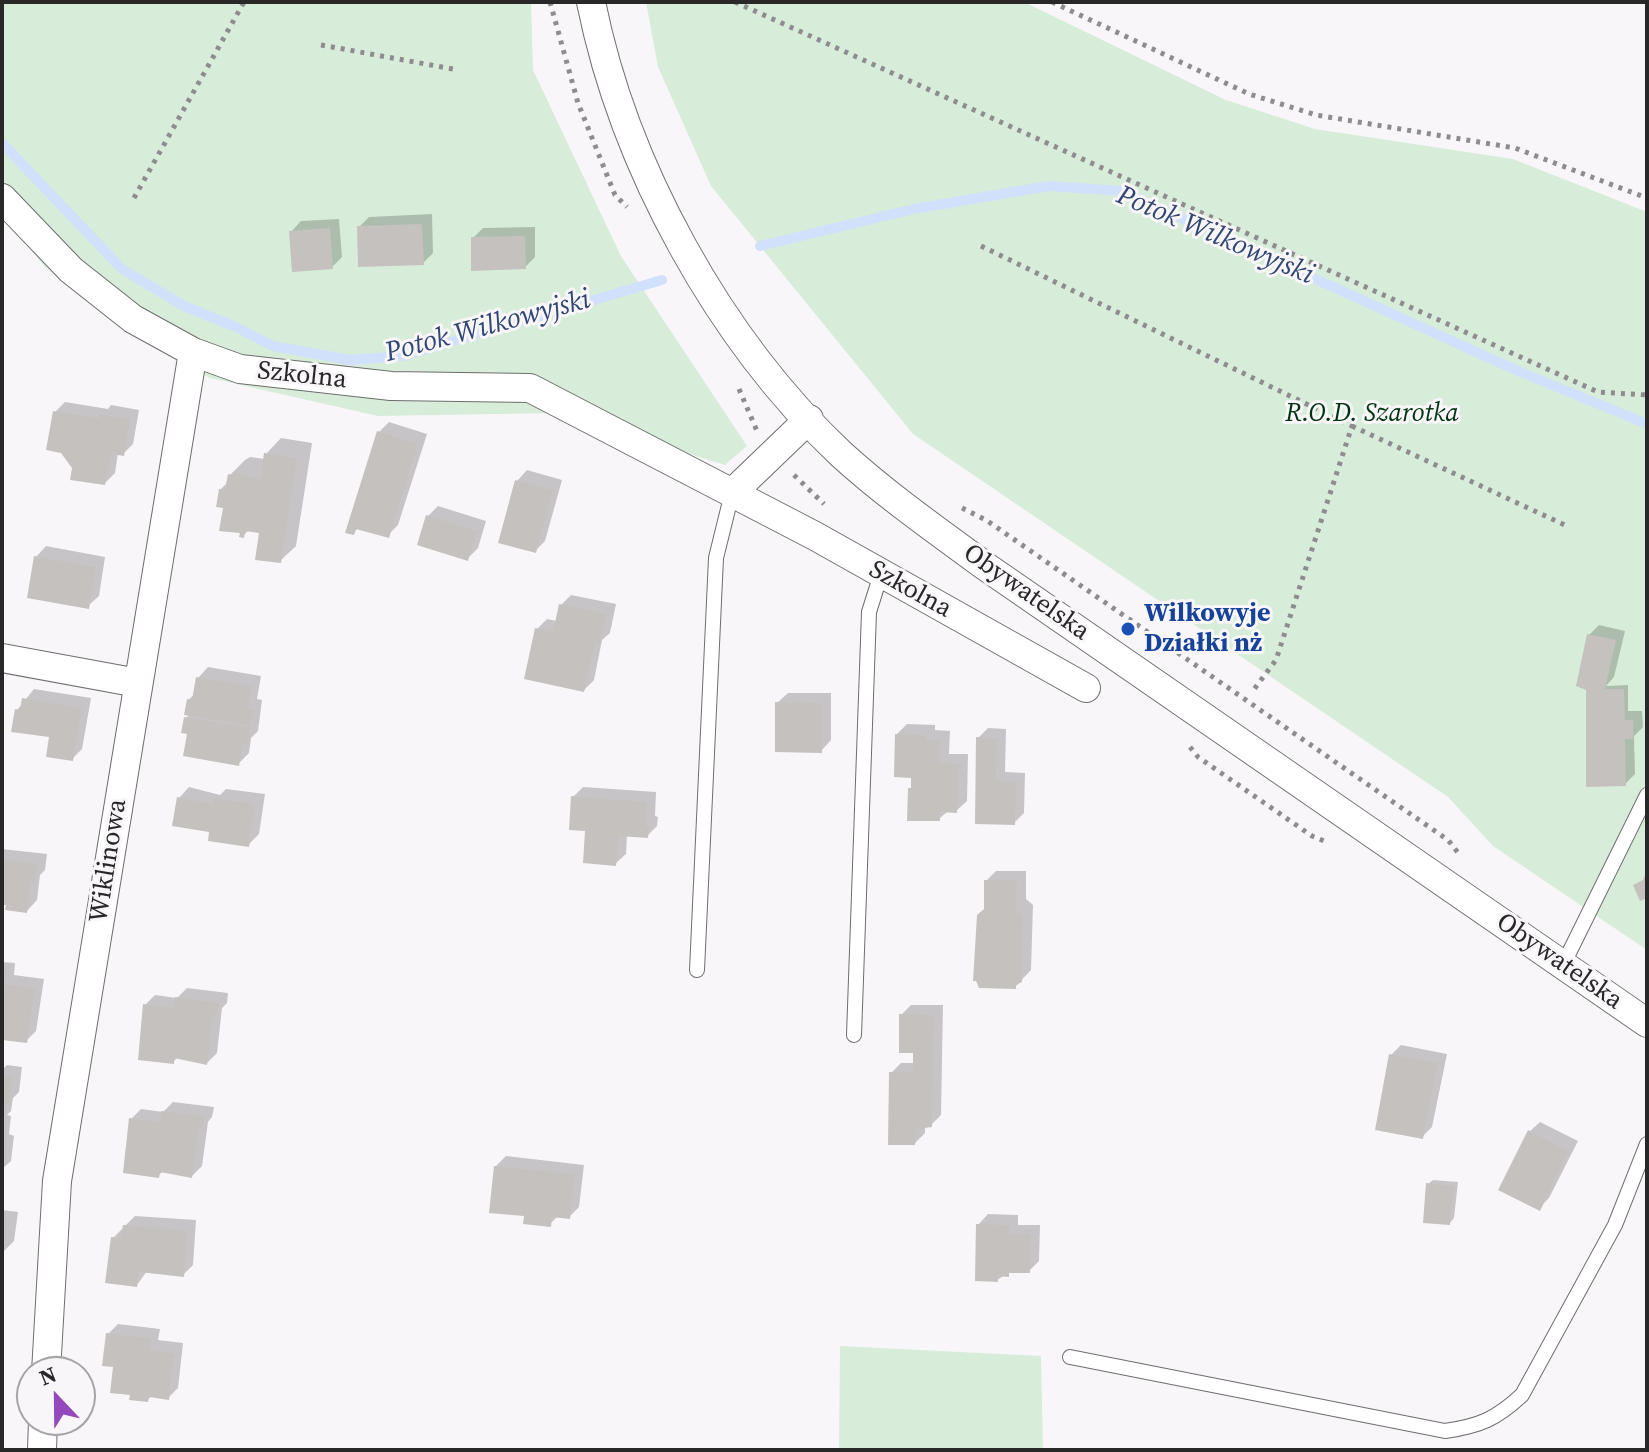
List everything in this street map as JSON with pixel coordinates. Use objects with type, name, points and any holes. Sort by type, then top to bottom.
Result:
[{"type":"street","name":"Obywatelska","points":[[591,2],[615,88],[640,159],[676,233],[736,331],[769,374],[840,452],[889,495],[975,558],[1647,1023]]},
{"type":"street","name":"Szkolna","points":[[2,198],[71,270],[133,319],[193,352],[240,369],[376,384],[530,388],[732,493],[1086,688]]},
{"type":"street","name":"Wiklinowa","points":[[47,1356],[57,1181],[193,352]]},
{"type":"street","points":[[732,493],[809,419]]},
{"type":"street","points":[[2,658],[138,683]]},
{"type":"lane","points":[[697,970],[716,558],[732,493]]},
{"type":"lane","points":[[854,1035],[869,612],[881,574]]},
{"type":"lane","points":[[1563,965],[1647,795]]},
{"type":"lane","points":[[1070,1357],[1445,1431],[1474,1427],[1501,1415],[1522,1395],[1615,1225],[1647,1144]]},
{"type":"path","points":[[134,198],[244,2]]},
{"type":"path","points":[[735,2],[1598,392],[1647,395]]},
{"type":"path","points":[[1052,2],[1249,94],[1316,115],[1515,148],[1647,198]]},
{"type":"path","points":[[321,45],[453,69]]},
{"type":"path","points":[[981,246],[1352,426],[1569,527]]},
{"type":"path","points":[[1252,692],[1276,660],[1352,426]]},
{"type":"path","points":[[949,502],[986,520],[1448,840],[1463,860]]},
{"type":"green space","points":[[2,2],[531,2],[533,70],[621,256],[747,446],[725,465],[556,413],[378,416],[210,378],[129,331],[45,267],[2,214]]},
{"type":"green space","name":"R.O.D. Szarotka","points":[[646,2],[1024,2],[1226,100],[1315,129],[1513,159],[1647,212],[1647,950],[1493,846],[1448,797],[913,434],[711,186],[658,67]]},
{"type":"green space","points":[[840,1346],[1041,1356],[1043,1450],[839,1450]]},
{"type":"building","points":[[422,224],[424,265],[358,267],[357,226]]},
{"type":"building","points":[[330,228],[333,269],[292,272],[289,231]]},
{"type":"building","points":[[525,236],[526,269],[471,271],[471,237]]},
{"type":"building","points":[[53,411],[130,419],[124,456],[111,454],[105,485],[70,480],[72,468],[61,453],[46,450]]},
{"type":"building","points":[[377,431],[418,444],[389,538],[356,529],[354,535],[345,533]]},
{"type":"building","points":[[264,453],[297,458],[281,563],[255,560],[259,533],[245,531],[244,538],[239,537],[240,533],[219,531],[223,508],[216,507],[219,489],[225,490],[228,474],[232,475],[233,472],[260,479]]},
{"type":"building","points":[[515,480],[553,490],[536,553],[498,543]]},
{"type":"building","points":[[426,515],[477,531],[468,561],[417,545]]},
{"type":"building","points":[[34,556],[96,567],[89,609],[27,598]]},
{"type":"building","points":[[559,604],[607,614],[600,645],[595,644],[584,692],[524,679],[535,628],[553,632]]},
{"type":"building","points":[[1587,634],[1616,640],[1605,689],[1624,689],[1625,720],[1633,720],[1633,739],[1625,739],[1626,786],[1586,787],[1586,690],[1576,686]]},
{"type":"building","points":[[196,677],[252,686],[248,709],[253,710],[251,726],[184,715],[187,699],[192,700]]},
{"type":"building","points":[[22,698],[82,708],[73,761],[46,757],[49,737],[11,732],[15,709],[20,710]]},
{"type":"building","points":[[775,702],[822,703],[822,753],[775,752]]},
{"type":"building","points":[[184,717],[251,727],[249,743],[243,743],[239,766],[183,756],[187,734],[181,733]]},
{"type":"building","points":[[895,734],[926,735],[926,740],[940,740],[940,763],[959,764],[957,813],[940,812],[940,821],[907,821],[911,778],[894,777]]},
{"type":"building","points":[[976,737],[997,738],[996,782],[1016,782],[1015,825],[975,824]]},
{"type":"building","points":[[571,796],[647,802],[648,838],[619,836],[616,866],[583,863],[585,831],[569,830]]},
{"type":"building","points":[[177,797],[213,804],[214,798],[255,804],[249,847],[208,841],[209,832],[172,826]]},
{"type":"building","points":[[2,859],[38,864],[35,882],[31,881],[27,913],[5,910],[6,905],[2,905]]},
{"type":"building","points":[[1647,869],[1647,898],[1640,901],[1633,885],[1643,880]]},
{"type":"building","points":[[984,880],[1017,880],[1016,909],[1023,916],[1022,982],[1016,985],[1016,989],[979,988],[973,981],[977,915],[984,909]]},
{"type":"building","points":[[2,972],[6,973],[5,984],[35,988],[27,1043],[2,1040]]},
{"type":"building","points":[[175,997],[219,1003],[217,1016],[213,1015],[207,1065],[174,1058],[174,1064],[138,1060],[143,1004],[174,1008]]},
{"type":"building","points":[[899,1014],[934,1015],[932,1127],[916,1129],[915,1145],[888,1145],[889,1072],[913,1072],[913,1053],[899,1053]]},
{"type":"building","points":[[1389,1054],[1438,1063],[1423,1139],[1375,1130]]},
{"type":"building","points":[[2,1075],[13,1076],[10,1104],[2,1104]]},
{"type":"building","points":[[161,1111],[204,1116],[203,1129],[199,1129],[192,1178],[160,1172],[159,1178],[123,1173],[129,1118],[160,1122]]},
{"type":"building","points":[[1528,1130],[1569,1151],[1540,1211],[1498,1190]]},
{"type":"building","points":[[494,1166],[575,1174],[570,1219],[552,1217],[551,1227],[523,1224],[524,1216],[489,1213]]},
{"type":"building","points":[[1426,1183],[1454,1186],[1450,1225],[1423,1223]]},
{"type":"building","points":[[976,1224],[1009,1225],[1009,1234],[1030,1234],[1030,1273],[998,1276],[998,1282],[975,1281]]},
{"type":"building","points":[[123,1225],[187,1230],[184,1277],[139,1272],[137,1287],[105,1283],[111,1237],[121,1238]]},
{"type":"building","points":[[106,1333],[151,1338],[149,1350],[174,1353],[169,1400],[149,1397],[148,1402],[129,1400],[130,1395],[110,1393],[113,1367],[102,1366]]},
{"type":"waterway","name":"Potok Wilkowyjski","points":[[2,143],[122,269],[184,306],[273,346],[350,360],[403,356],[662,280]]},
{"type":"waterway","name":"Potok Wilkowyjski","points":[[760,246],[914,209],[1049,186],[1122,191],[1518,371],[1647,424]]},
{"type":"place","name":"Wilkowyje Działki nż","points":[[1128,629]]}]
